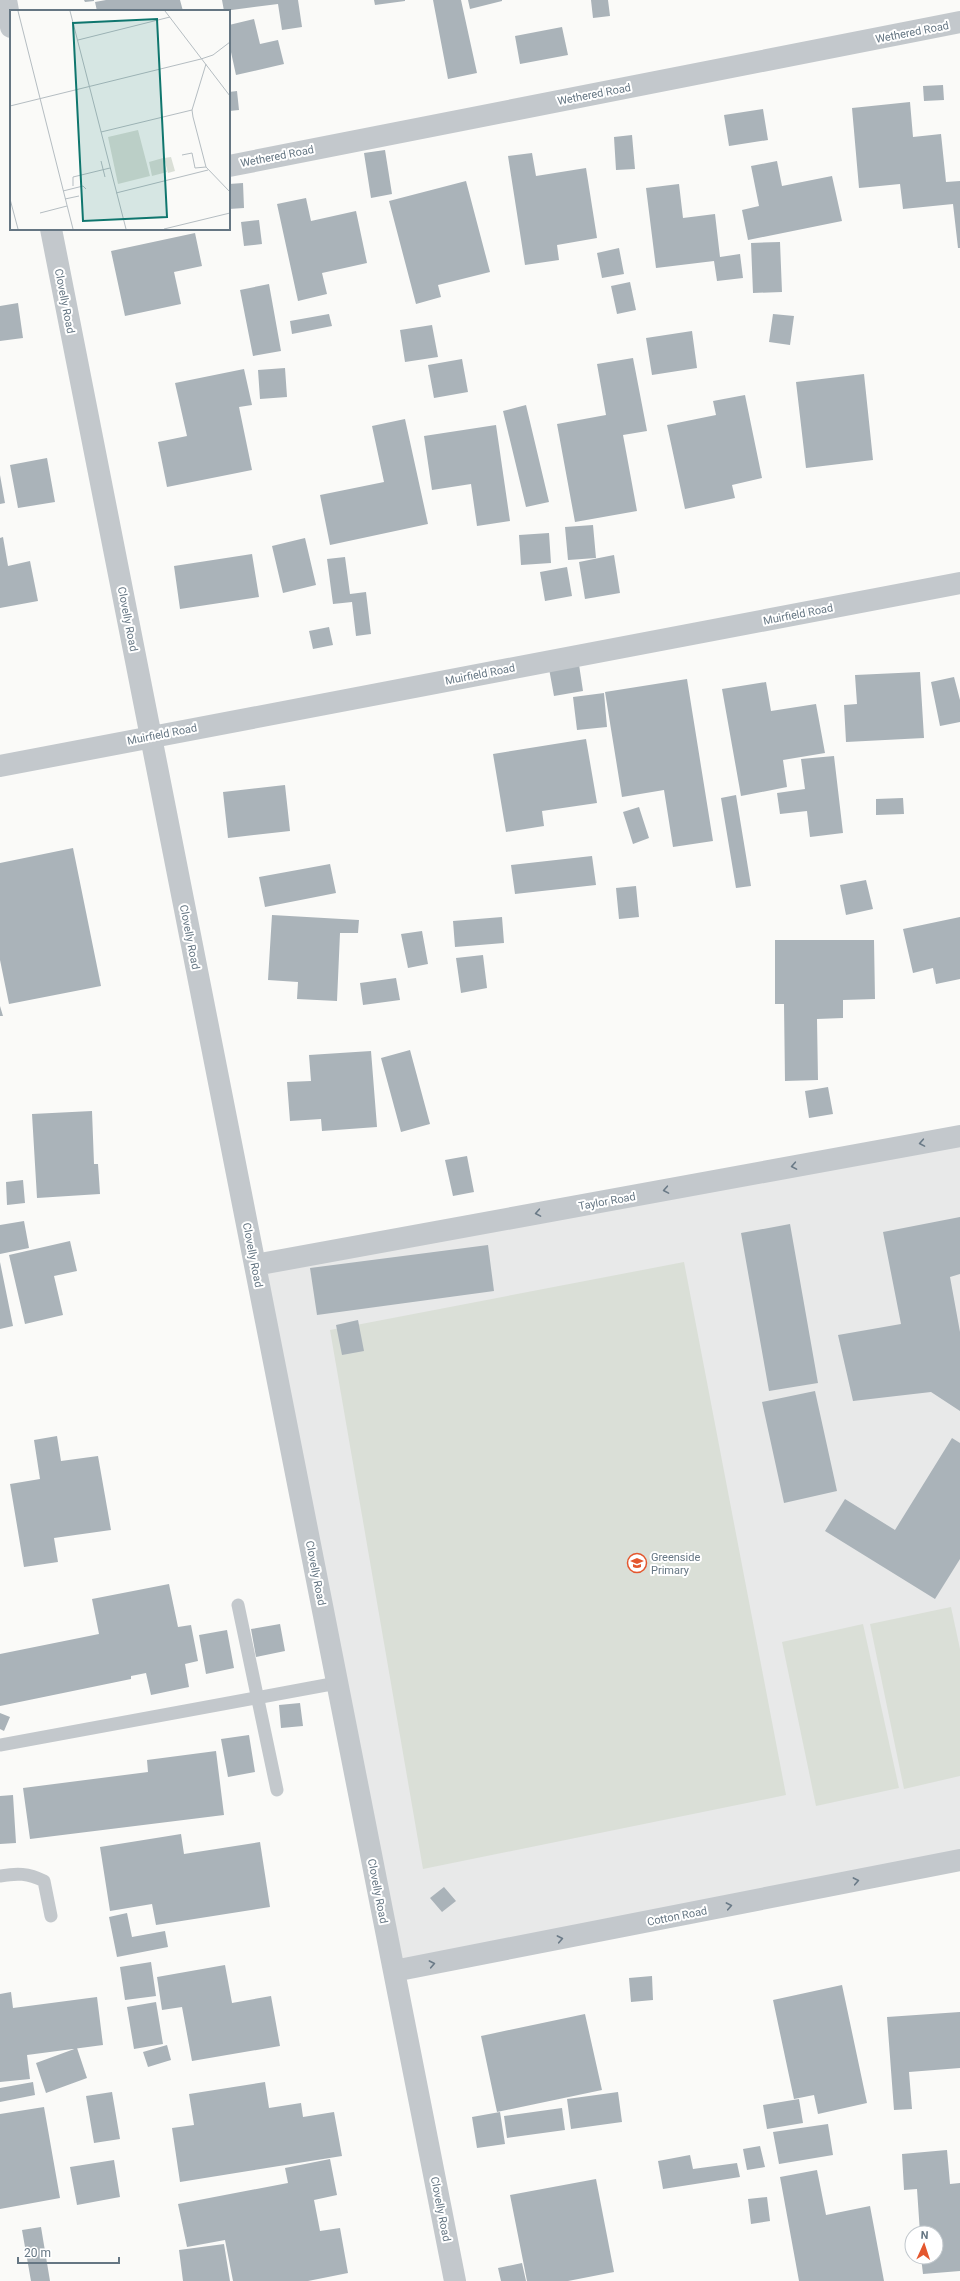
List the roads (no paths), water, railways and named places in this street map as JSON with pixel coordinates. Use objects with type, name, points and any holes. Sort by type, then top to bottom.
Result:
[{"type":"street","points":[[6,0],[10,22]]},
{"type":"street","name":"Wethered Road","points":[[230,166],[960,22]]},
{"type":"street","name":"Clovelly Road","points":[[51,230],[455,2281]]},
{"type":"street","name":"Muirfield Road","points":[[0,766],[960,583]]},
{"type":"street","name":"Taylor Road","points":[[255,1265],[960,1136]]},
{"type":"street","name":"Cotton Road","points":[[394,1971],[960,1860]]},
{"type":"lane","points":[[238,1605],[277,1790]]},
{"type":"lane","points":[[0,1745],[337,1683]]},
{"type":"lane","points":[[0,1876],[17,1873],[31,1875],[44,1881],[51,1916]]},
{"type":"place","name":"Greenside Primary","points":[[637,1563]]}]
